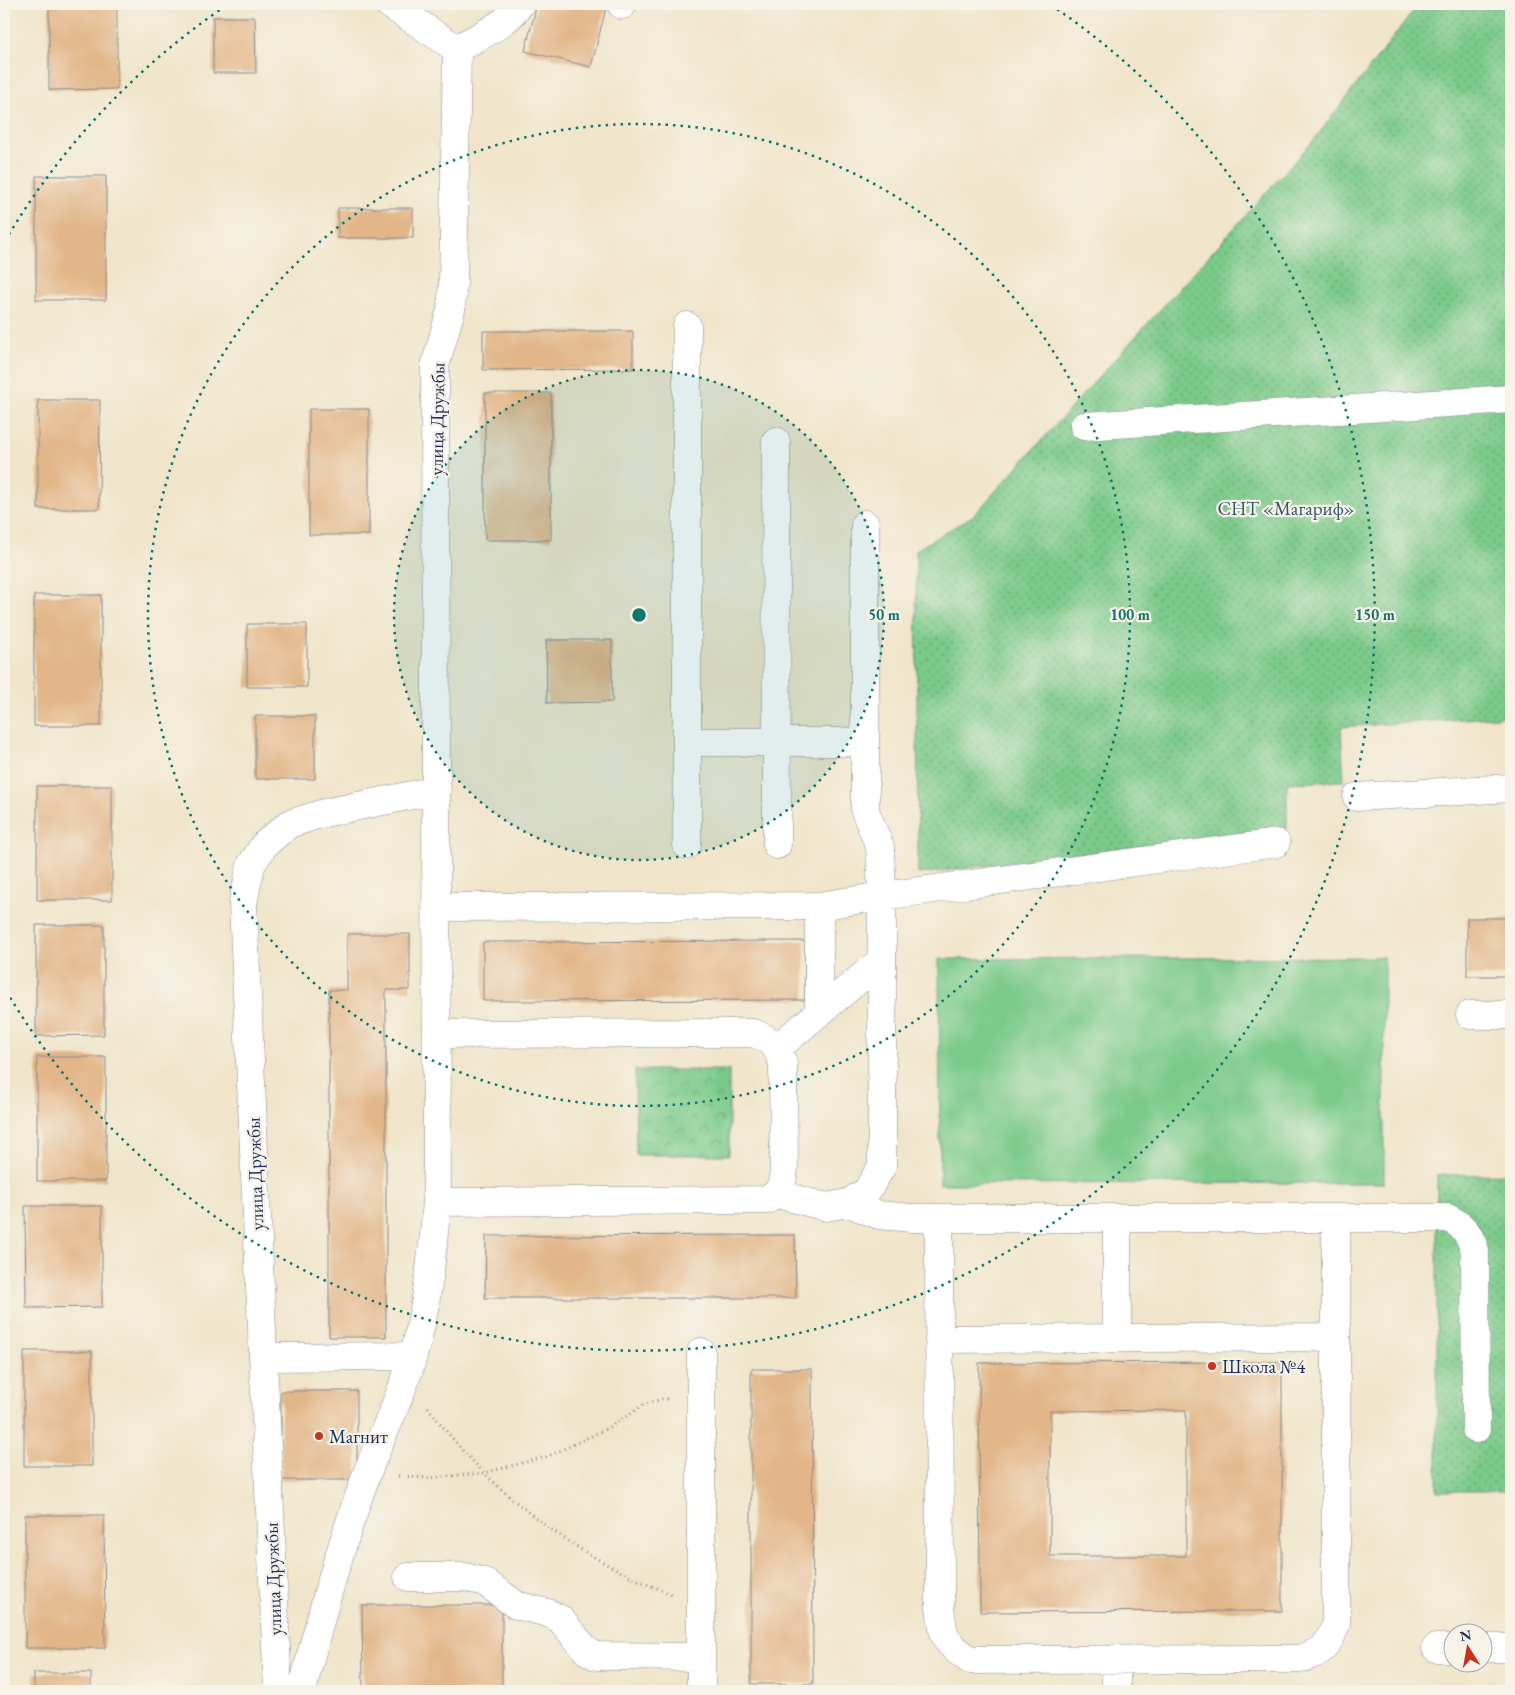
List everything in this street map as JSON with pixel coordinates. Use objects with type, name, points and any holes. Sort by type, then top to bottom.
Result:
[{"type":"street","points":[[389,4],[458,49],[503,22],[520,4]]},
{"type":"street","name":"улица Дружбы","points":[[302,1691],[322,1609],[367,1474],[410,1366],[428,1294],[437,1202],[435,366],[451,310],[453,283],[458,49]]},
{"type":"street","points":[[687,326],[687,845]]},
{"type":"street","points":[[1084,426],[1511,399]]},
{"type":"street","points":[[776,441],[776,845]]},
{"type":"street","points":[[777,1194],[826,1207],[848,1203],[867,1191],[882,1166],[882,896],[880,847],[865,811],[865,524]]},
{"type":"street","points":[[687,742],[865,742]]},
{"type":"street","points":[[1357,797],[1511,788]]},
{"type":"street","name":"улица Дружбы","points":[[278,1691],[243,903],[251,865],[265,844],[289,824],[324,813],[437,790]]},
{"type":"street","points":[[436,907],[819,906],[1276,843]]},
{"type":"street","points":[[819,906],[820,1012]]},
{"type":"street","points":[[777,1048],[882,960]]},
{"type":"street","points":[[1470,1015],[1511,1015]]},
{"type":"street","points":[[437,1034],[753,1033],[766,1038],[777,1048],[783,1063],[784,1168],[783,1184],[777,1194],[767,1200],[437,1202]]},
{"type":"street","points":[[848,1203],[866,1211],[892,1217],[1448,1218],[1461,1224],[1470,1235],[1475,1251],[1476,1429]]},
{"type":"street","points":[[939,1218],[940,1607],[944,1635],[953,1648],[970,1660],[1299,1659],[1317,1654],[1329,1643],[1336,1624],[1336,1218]]},
{"type":"street","points":[[1117,1218],[1117,1338]]},
{"type":"street","points":[[939,1339],[1336,1337]]},
{"type":"street","points":[[701,1352],[701,1691]]},
{"type":"street","points":[[263,1357],[410,1366]]},
{"type":"street","points":[[408,1577],[476,1578],[485,1582],[516,1605],[548,1613],[560,1619],[587,1651],[596,1656],[701,1657]]},
{"type":"street","points":[[1492,1648],[1511,1648]]},
{"type":"street","points":[[1116,1659],[1116,1691]]},
{"type":"path","points":[[410,1366],[442,1427],[484,1473],[532,1516],[585,1552],[642,1582],[702,1605]]},
{"type":"path","points":[[367,1474],[426,1478],[484,1473],[549,1456],[608,1428],[636,1409],[652,1401],[701,1398]]},
{"type":"green space","name":"СНТ «Магариф»","points":[[1419,4],[1511,4],[1511,716],[1341,727],[1344,781],[1287,783],[1287,829],[918,874],[916,550],[974,515],[1313,141]]},
{"type":"green space","points":[[1384,957],[1384,1183],[940,1184],[939,959]]},
{"type":"green space","points":[[635,1070],[729,1070],[729,1155],[636,1155]]},
{"type":"green space","points":[[1511,1174],[1511,1491],[1437,1491],[1437,1175]]},
{"type":"building","points":[[49,4],[117,4],[117,89],[49,90]]},
{"type":"building","points":[[537,4],[607,4],[591,67],[525,51]]},
{"type":"building","points":[[213,17],[255,17],[256,73],[213,73]]},
{"type":"building","points":[[36,176],[106,176],[106,300],[36,300]]},
{"type":"building","points":[[338,208],[413,208],[413,238],[338,238]]},
{"type":"building","points":[[483,331],[633,331],[633,369],[483,370]]},
{"type":"building","points":[[485,393],[551,393],[551,540],[485,540]]},
{"type":"building","points":[[38,400],[100,400],[99,509],[38,509]]},
{"type":"building","points":[[309,409],[369,409],[369,535],[309,535]]},
{"type":"building","points":[[34,595],[101,595],[101,726],[34,726]]},
{"type":"building","points":[[247,624],[307,624],[307,687],[247,687]]},
{"type":"building","points":[[546,640],[612,640],[612,702],[547,703]]},
{"type":"building","points":[[255,716],[315,716],[315,779],[255,779]]},
{"type":"building","points":[[37,786],[112,786],[112,900],[37,900]]},
{"type":"building","points":[[1467,918],[1511,918],[1511,976],[1467,976]]},
{"type":"building","points":[[36,925],[104,925],[104,1035],[36,1036]]},
{"type":"building","points":[[347,934],[410,934],[410,990],[386,990],[386,1337],[329,1337],[329,990],[347,990]]},
{"type":"building","points":[[805,941],[805,1000],[483,1001],[483,942]]},
{"type":"building","points":[[37,1057],[106,1057],[106,1181],[37,1181]]},
{"type":"building","points":[[25,1206],[102,1206],[102,1307],[26,1308]]},
{"type":"building","points":[[795,1235],[796,1298],[485,1298],[486,1236]]},
{"type":"building","points":[[24,1351],[92,1351],[92,1466],[24,1466]]},
{"type":"building","points":[[1282,1362],[1282,1611],[980,1612],[979,1363]],"holes":[[[1186,1410],[1186,1556],[1050,1556],[1050,1411]]]},
{"type":"building","points":[[751,1369],[812,1369],[813,1684],[751,1684]]},
{"type":"building","points":[[281,1391],[357,1391],[357,1480],[281,1480]]},
{"type":"building","points":[[25,1515],[104,1515],[105,1648],[25,1648]]},
{"type":"building","points":[[362,1605],[502,1605],[502,1691],[363,1691]]},
{"type":"building","points":[[34,1673],[91,1673],[91,1691],[34,1691]]},
{"type":"place","name":"Школа №4","points":[[1212,1366]]},
{"type":"place","name":"Магнит","points":[[319,1436]]}]
